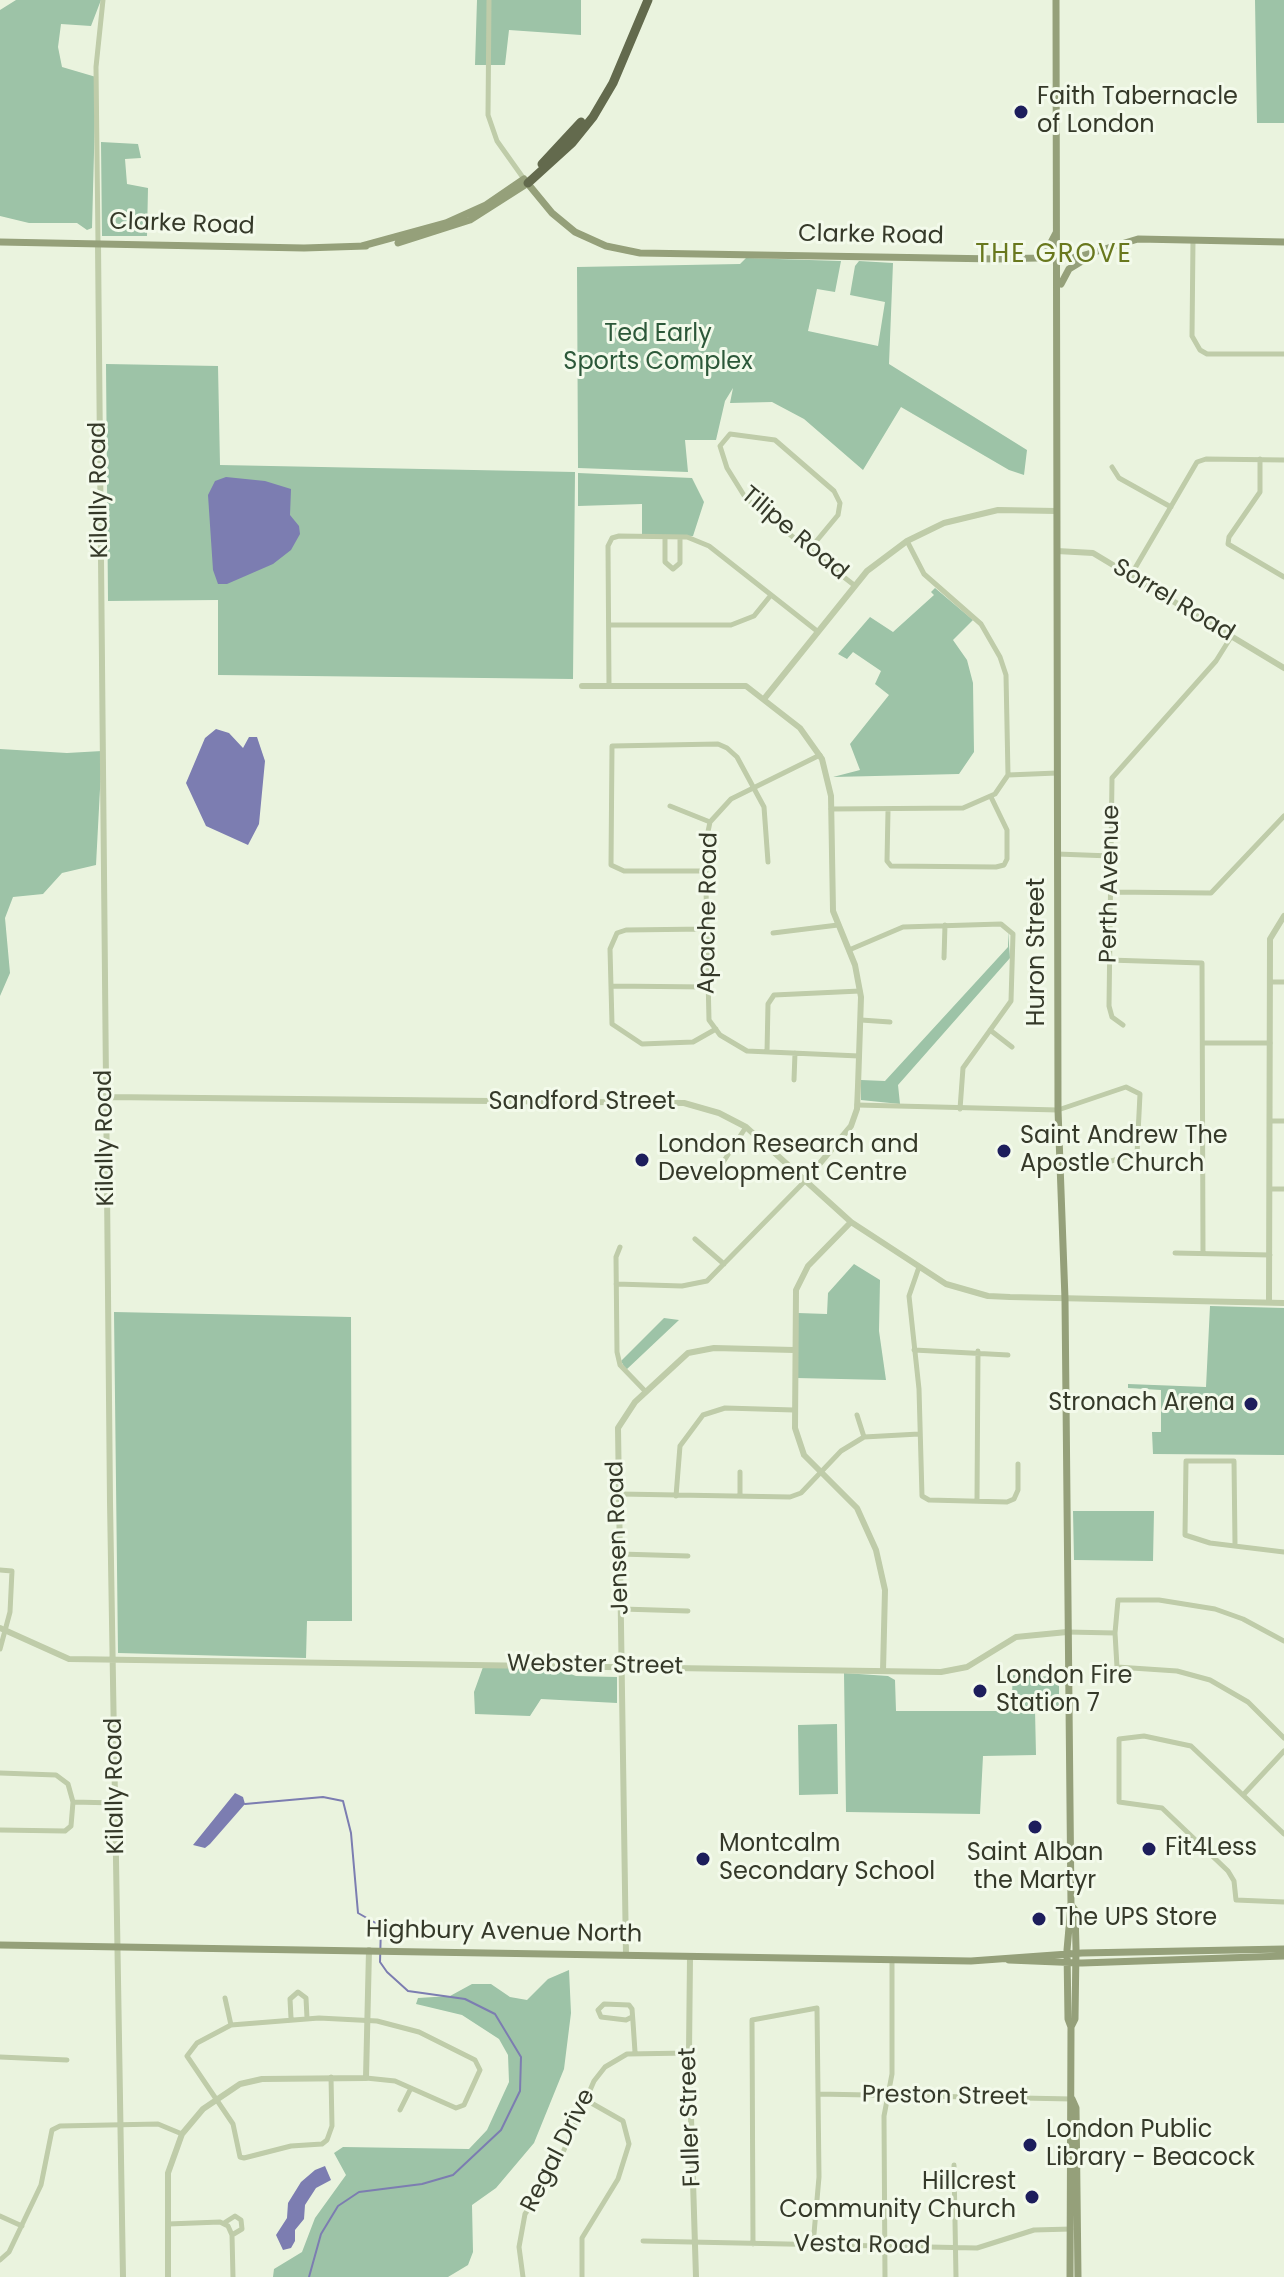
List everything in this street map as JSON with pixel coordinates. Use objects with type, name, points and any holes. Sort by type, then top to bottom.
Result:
[{"type":"highway","points":[[526,181],[579,125],[629,44],[648,0]]},
{"type":"main road","name":"Huron Street","points":[[1056,0],[1058,1110],[1065,1299],[1071,1905],[1075,1910],[1068,2019],[1071,2027],[1072,2099],[1068,2108],[1078,2277]]},
{"type":"main road","name":"Clarke Road","points":[[0,242],[304,248],[362,246],[446,223],[486,205],[526,181],[552,213],[575,232],[595,242],[627,251],[1058,258],[1093,254],[1138,239],[1284,242]]},
{"type":"main road","points":[[1035,258],[1046,252],[1057,231]]},
{"type":"main road","points":[[1058,293],[1069,269],[1093,254]]},
{"type":"main road","name":"Highbury Avenue North","points":[[0,1945],[1007,1960],[1284,1956]]},
{"type":"main road","name":"Highbury Avenue North","points":[[1071,1959],[1284,1949]]},
{"type":"main road","name":"Huron Street","points":[[1070,2277],[1074,2229]]},
{"type":"street","name":"Kilally Road","points":[[103,0],[97,56],[98,243],[106,1097],[123,2277]]},
{"type":"street","points":[[489,0],[488,115],[497,141],[526,181]]},
{"type":"street","points":[[1193,240],[1192,336],[1200,350],[1207,354],[1284,354]]},
{"type":"street","name":"Tilipe Road","points":[[809,550],[838,515],[840,503],[834,491],[775,440],[730,434],[720,446],[736,487],[809,550],[854,585]]},
{"type":"street","points":[[1131,575],[1197,462],[1206,459],[1284,460]]},
{"type":"street","points":[[1260,459],[1260,492],[1229,537],[1228,544],[1284,577]]},
{"type":"street","points":[[1112,467],[1119,478],[1171,507]]},
{"type":"street","points":[[764,699],[854,585],[883,556],[944,523],[998,510],[1057,511]]},
{"type":"street","points":[[665,537],[665,562],[673,569],[680,563],[680,537]]},
{"type":"street","points":[[609,686],[608,546],[612,538],[680,537],[709,546],[817,631]]},
{"type":"street","points":[[831,809],[963,808],[991,797],[1008,775],[1006,675],[1000,657],[981,624],[924,574],[907,541]]},
{"type":"street","name":"Sorrel Road","points":[[1057,551],[1093,553],[1284,668]]},
{"type":"street","points":[[609,625],[731,625],[754,616],[771,595]]},
{"type":"street","name":"Perth Avenue","points":[[1123,1025],[1112,1017],[1109,1006],[1112,778],[1216,661],[1231,637]]},
{"type":"street","points":[[582,686],[746,686],[800,728],[820,755],[829,778],[831,893],[860,991],[857,1105],[846,1134],[724,1264],[697,1285],[616,1284]]},
{"type":"street","points":[[706,871],[624,871],[611,865],[612,746],[718,744],[737,757],[768,821],[768,862]]},
{"type":"street","name":"Apache Road","points":[[820,755],[731,799],[710,822],[706,871],[709,1020],[733,1046],[767,1052],[859,1056]]},
{"type":"street","points":[[1008,775],[1057,773]]},
{"type":"street","points":[[888,810],[887,861],[891,866],[996,867],[1004,865],[1007,859],[1007,830],[1005,820],[991,797]]},
{"type":"street","points":[[670,806],[710,822]]},
{"type":"street","points":[[1110,892],[1211,893],[1283,821]]},
{"type":"street","points":[[1057,854],[1111,856]]},
{"type":"street","points":[[1269,1302],[1270,939],[1284,916]]},
{"type":"street","points":[[849,950],[903,927],[1001,924],[1013,934],[1011,1001],[963,1068],[960,1109]]},
{"type":"street","points":[[773,933],[838,925]]},
{"type":"street","points":[[944,958],[945,925]]},
{"type":"street","points":[[706,929],[626,930],[617,933],[610,949],[612,1024],[636,1043],[693,1042],[716,1029]]},
{"type":"street","points":[[1109,960],[1202,963],[1203,1253]]},
{"type":"street","points":[[1270,982],[1284,982]]},
{"type":"street","points":[[611,986],[707,987]]},
{"type":"street","points":[[767,1052],[768,1004],[774,995],[860,991]]},
{"type":"street","points":[[861,1020],[890,1022]]},
{"type":"street","points":[[990,1030],[1012,1047]]},
{"type":"street","points":[[1203,1043],[1270,1043]]},
{"type":"street","points":[[794,1080],[795,1053]]},
{"type":"street","points":[[857,1105],[1058,1110],[1120,1087],[1140,1094],[1137,1154],[1119,1162],[1111,1161]]},
{"type":"street","name":"Sandford Street","points":[[106,1097],[684,1103],[719,1113],[746,1127],[851,1222],[946,1284],[988,1296],[1284,1303]]},
{"type":"street","points":[[1270,1121],[1284,1121]]},
{"type":"street","points":[[718,1170],[746,1127]]},
{"type":"street","points":[[1270,1189],[1284,1189]]},
{"type":"street","points":[[851,1222],[800,1278],[796,1290],[794,1410],[799,1446],[857,1508],[881,1565],[885,1590],[883,1671]]},
{"type":"street","points":[[695,1239],[724,1264]]},
{"type":"street","points":[[620,1247],[616,1284],[620,1365],[646,1392]]},
{"type":"street","points":[[1175,1253],[1270,1255]]},
{"type":"street","points":[[919,1267],[909,1296],[922,1496],[929,1500],[1014,1499],[1018,1490],[1018,1464]]},
{"type":"street","name":"Jensen Road","points":[[626,1955],[618,1428],[646,1392],[676,1362],[700,1349],[794,1350]]},
{"type":"street","points":[[914,1350],[978,1351],[1008,1355]]},
{"type":"street","points":[[977,1500],[978,1351]]},
{"type":"street","points":[[676,1496],[680,1446],[703,1415],[725,1408],[794,1410]]},
{"type":"street","points":[[857,1415],[864,1437]]},
{"type":"street","points":[[620,1494],[790,1497],[801,1493],[841,1451],[864,1437],[919,1434]]},
{"type":"street","points":[[1235,1544],[1234,1461],[1186,1461],[1185,1535],[1210,1543],[1284,1552]]},
{"type":"street","points":[[740,1472],[740,1495]]},
{"type":"street","points":[[620,1554],[688,1556]]},
{"type":"street","points":[[0,1570],[12,1571],[0,1649]]},
{"type":"street","points":[[1284,1641],[1215,1609],[1159,1600],[1118,1600],[1115,1633],[1117,1667],[1177,1671],[1210,1680],[1248,1702],[1284,1738]]},
{"type":"street","points":[[622,1609],[688,1611]]},
{"type":"street","name":"Webster Street","points":[[3,1629],[69,1659],[941,1672],[967,1667],[1016,1637],[1067,1632]]},
{"type":"street","points":[[1067,1632],[1115,1633]]},
{"type":"street","points":[[1284,1834],[1191,1746],[1144,1736],[1119,1739],[1119,1802],[1162,1808],[1228,1871],[1234,1881],[1236,1900],[1284,1902]]},
{"type":"street","points":[[1244,1794],[1284,1751]]},
{"type":"street","points":[[0,1773],[56,1775],[68,1784],[73,1802],[71,1826],[65,1831],[0,1830]]},
{"type":"street","points":[[73,1802],[116,1803]]},
{"type":"street","points":[[366,2078],[369,1950]]},
{"type":"street","name":"Fuller Street","points":[[690,1957],[689,2053],[696,2277]]},
{"type":"street","points":[[885,2277],[884,2116],[892,2074],[892,1959]]},
{"type":"street","points":[[291,2018],[290,1999],[298,1992],[306,1998],[307,2018]]},
{"type":"street","points":[[225,1998],[231,2025]]},
{"type":"street","points":[[632,2017],[626,2020],[601,2017],[598,2010],[604,2004],[627,2004],[632,2017],[635,2052],[689,2053]]},
{"type":"street","points":[[753,2244],[752,2020],[817,2008],[819,2177],[813,2245]]},
{"type":"street","points":[[168,2277],[168,2173],[182,2134],[215,2099],[240,2084],[262,2079],[331,2077],[366,2078],[395,2081],[456,2108],[464,2105],[480,2070],[475,2060],[431,2037],[398,2025],[307,2018],[231,2025],[197,2043],[187,2056],[187,2060],[215,2099],[233,2124],[240,2157],[262,2156],[291,2146],[322,2144],[327,2140],[332,2126],[331,2077]]},
{"type":"street","name":"Regal Drive","points":[[523,2277],[519,2247],[525,2214],[557,2166],[586,2100],[605,2067],[635,2052]]},
{"type":"street","points":[[0,2057],[67,2060]]},
{"type":"street","points":[[400,2110],[411,2088]]},
{"type":"street","name":"Preston Street","points":[[818,2094],[1072,2099]]},
{"type":"street","points":[[582,2277],[582,2238],[618,2179],[629,2144],[623,2121],[586,2100]]},
{"type":"street","points":[[0,2260],[9,2252],[46,2173],[52,2130],[60,2126],[158,2124],[182,2134]]},
{"type":"street","points":[[954,2165],[956,2277]]},
{"type":"street","points":[[0,2216],[22,2226]]},
{"type":"street","points":[[168,2224],[224,2223],[235,2216],[241,2220],[242,2229],[232,2235]]},
{"type":"street","points":[[224,2223],[232,2235],[233,2277]]},
{"type":"street","name":"Vesta Road","points":[[643,2241],[986,2247],[1034,2230],[1074,2229]]},
{"type":"green space","points":[[16,0],[101,0],[91,26],[61,24],[58,47],[62,67],[96,77],[92,228],[87,230],[77,223],[29,223],[0,216],[0,10]]},
{"type":"green space","points":[[477,0],[581,0],[581,35],[509,30],[505,65],[475,65]]},
{"type":"green space","points":[[1255,0],[1284,0],[1284,123],[1257,123]]},
{"type":"green space","points":[[101,142],[138,144],[141,158],[125,159],[127,184],[148,188],[147,236],[102,236]]},
{"type":"green space","name":"Ted Early Sports Complex","points":[[746,258],[841,261],[835,292],[817,289],[808,331],[878,346],[885,302],[850,295],[855,266],[859,261],[893,263],[889,364],[1027,450],[1024,475],[1009,470],[901,407],[863,470],[804,419],[772,402],[730,403],[733,388],[725,401],[716,440],[685,440],[688,472],[578,468],[577,267],[740,264]]},
{"type":"green space","points":[[106,364],[218,366],[220,465],[575,472],[573,679],[218,675],[218,600],[108,601]]},
{"type":"green space","points":[[578,473],[692,478],[704,502],[693,536],[642,535],[642,504],[578,506]]},
{"type":"green space","points":[[935,588],[973,620],[953,640],[967,660],[973,683],[974,752],[959,774],[833,777],[860,770],[850,744],[889,695],[875,684],[881,671],[853,652],[847,659],[838,654],[870,617],[893,632],[934,595],[931,592]]},
{"type":"green space","points":[[0,749],[67,753],[102,751],[96,865],[62,873],[43,894],[13,897],[5,918],[10,973],[0,996]]},
{"type":"green space","points":[[1008,931],[1010,958],[898,1085],[900,1104],[861,1100],[861,1080],[885,1081],[1008,947]]},
{"type":"green space","points":[[854,1264],[880,1280],[879,1331],[886,1380],[796,1378],[798,1313],[827,1314],[828,1293]]},
{"type":"green space","points":[[1210,1306],[1284,1308],[1284,1455],[1153,1454],[1152,1432],[1161,1432],[1161,1390],[1128,1388],[1128,1384],[1206,1387]]},
{"type":"green space","points":[[114,1312],[351,1317],[352,1621],[307,1621],[306,1658],[118,1653]]},
{"type":"green space","points":[[664,1318],[679,1320],[626,1370],[621,1361]]},
{"type":"green space","points":[[1073,1511],[1154,1511],[1153,1561],[1074,1560]]},
{"type":"green space","points":[[546,1665],[576,1676],[617,1677],[617,1703],[541,1699],[530,1716],[475,1714],[474,1692],[483,1667]]},
{"type":"green space","points":[[844,1673],[888,1676],[895,1680],[896,1711],[1011,1711],[1013,1675],[1059,1677],[1059,1709],[1035,1710],[1036,1755],[983,1756],[980,1814],[846,1812]]},
{"type":"green space","points":[[837,1724],[838,1794],[799,1795],[798,1725]]},
{"type":"green space","points":[[569,1970],[571,2013],[564,2069],[534,2143],[496,2188],[472,2205],[473,2252],[468,2265],[448,2277],[273,2277],[274,2269],[302,2252],[315,2218],[346,2175],[334,2153],[343,2147],[469,2149],[487,2130],[509,2082],[508,2055],[499,2039],[462,2015],[416,2004],[418,1998],[450,1996],[472,1984],[491,1984],[510,1997],[527,2000],[548,1979]]},
{"type":"water","points":[[226,477],[265,481],[291,489],[290,515],[299,526],[300,534],[291,550],[273,564],[227,584],[218,584],[213,570],[208,495],[215,481]]},
{"type":"water","points":[[216,729],[229,733],[243,748],[249,737],[257,737],[265,761],[259,824],[248,845],[206,826],[186,783],[205,738]]},
{"type":"water","points":[[235,1793],[243,1797],[245,1804],[205,1848],[193,1845]]},
{"type":"water","points":[[325,2166],[331,2180],[316,2188],[305,2205],[304,2219],[295,2230],[295,2241],[291,2248],[283,2250],[276,2235],[287,2218],[288,2203],[301,2182]]},
{"type":"waterway","points":[[245,1804],[323,1797],[343,1801],[351,1833],[358,1913],[381,1926],[380,1962],[408,1991],[465,1999],[495,2014],[521,2057],[520,2091],[501,2130],[453,2175],[422,2184],[359,2192],[338,2206],[321,2234],[309,2277]]},
{"type":"place","name":"Faith Tabernacle of London","points":[[1021,112]]},
{"type":"place","name":"Saint Andrew The Apostle Church","points":[[1004,1151]]},
{"type":"place","name":"London Research and Development Centre","points":[[642,1160]]},
{"type":"place","name":"Stronach Arena","points":[[1251,1404]]},
{"type":"place","name":"London Fire Station 7","points":[[980,1691]]},
{"type":"place","name":"Saint Alban the Martyr","points":[[1035,1827]]},
{"type":"place","name":"Fit4Less","points":[[1149,1849]]},
{"type":"place","name":"Montcalm Secondary School","points":[[703,1859]]},
{"type":"place","name":"The UPS Store","points":[[1039,1919]]},
{"type":"place","name":"London Public Library - Beacock","points":[[1030,2145]]},
{"type":"place","name":"Hillcrest Community Church","points":[[1032,2197]]},
{"type":"district","name":"THE GROVE","points":[[1054,255]]}]
